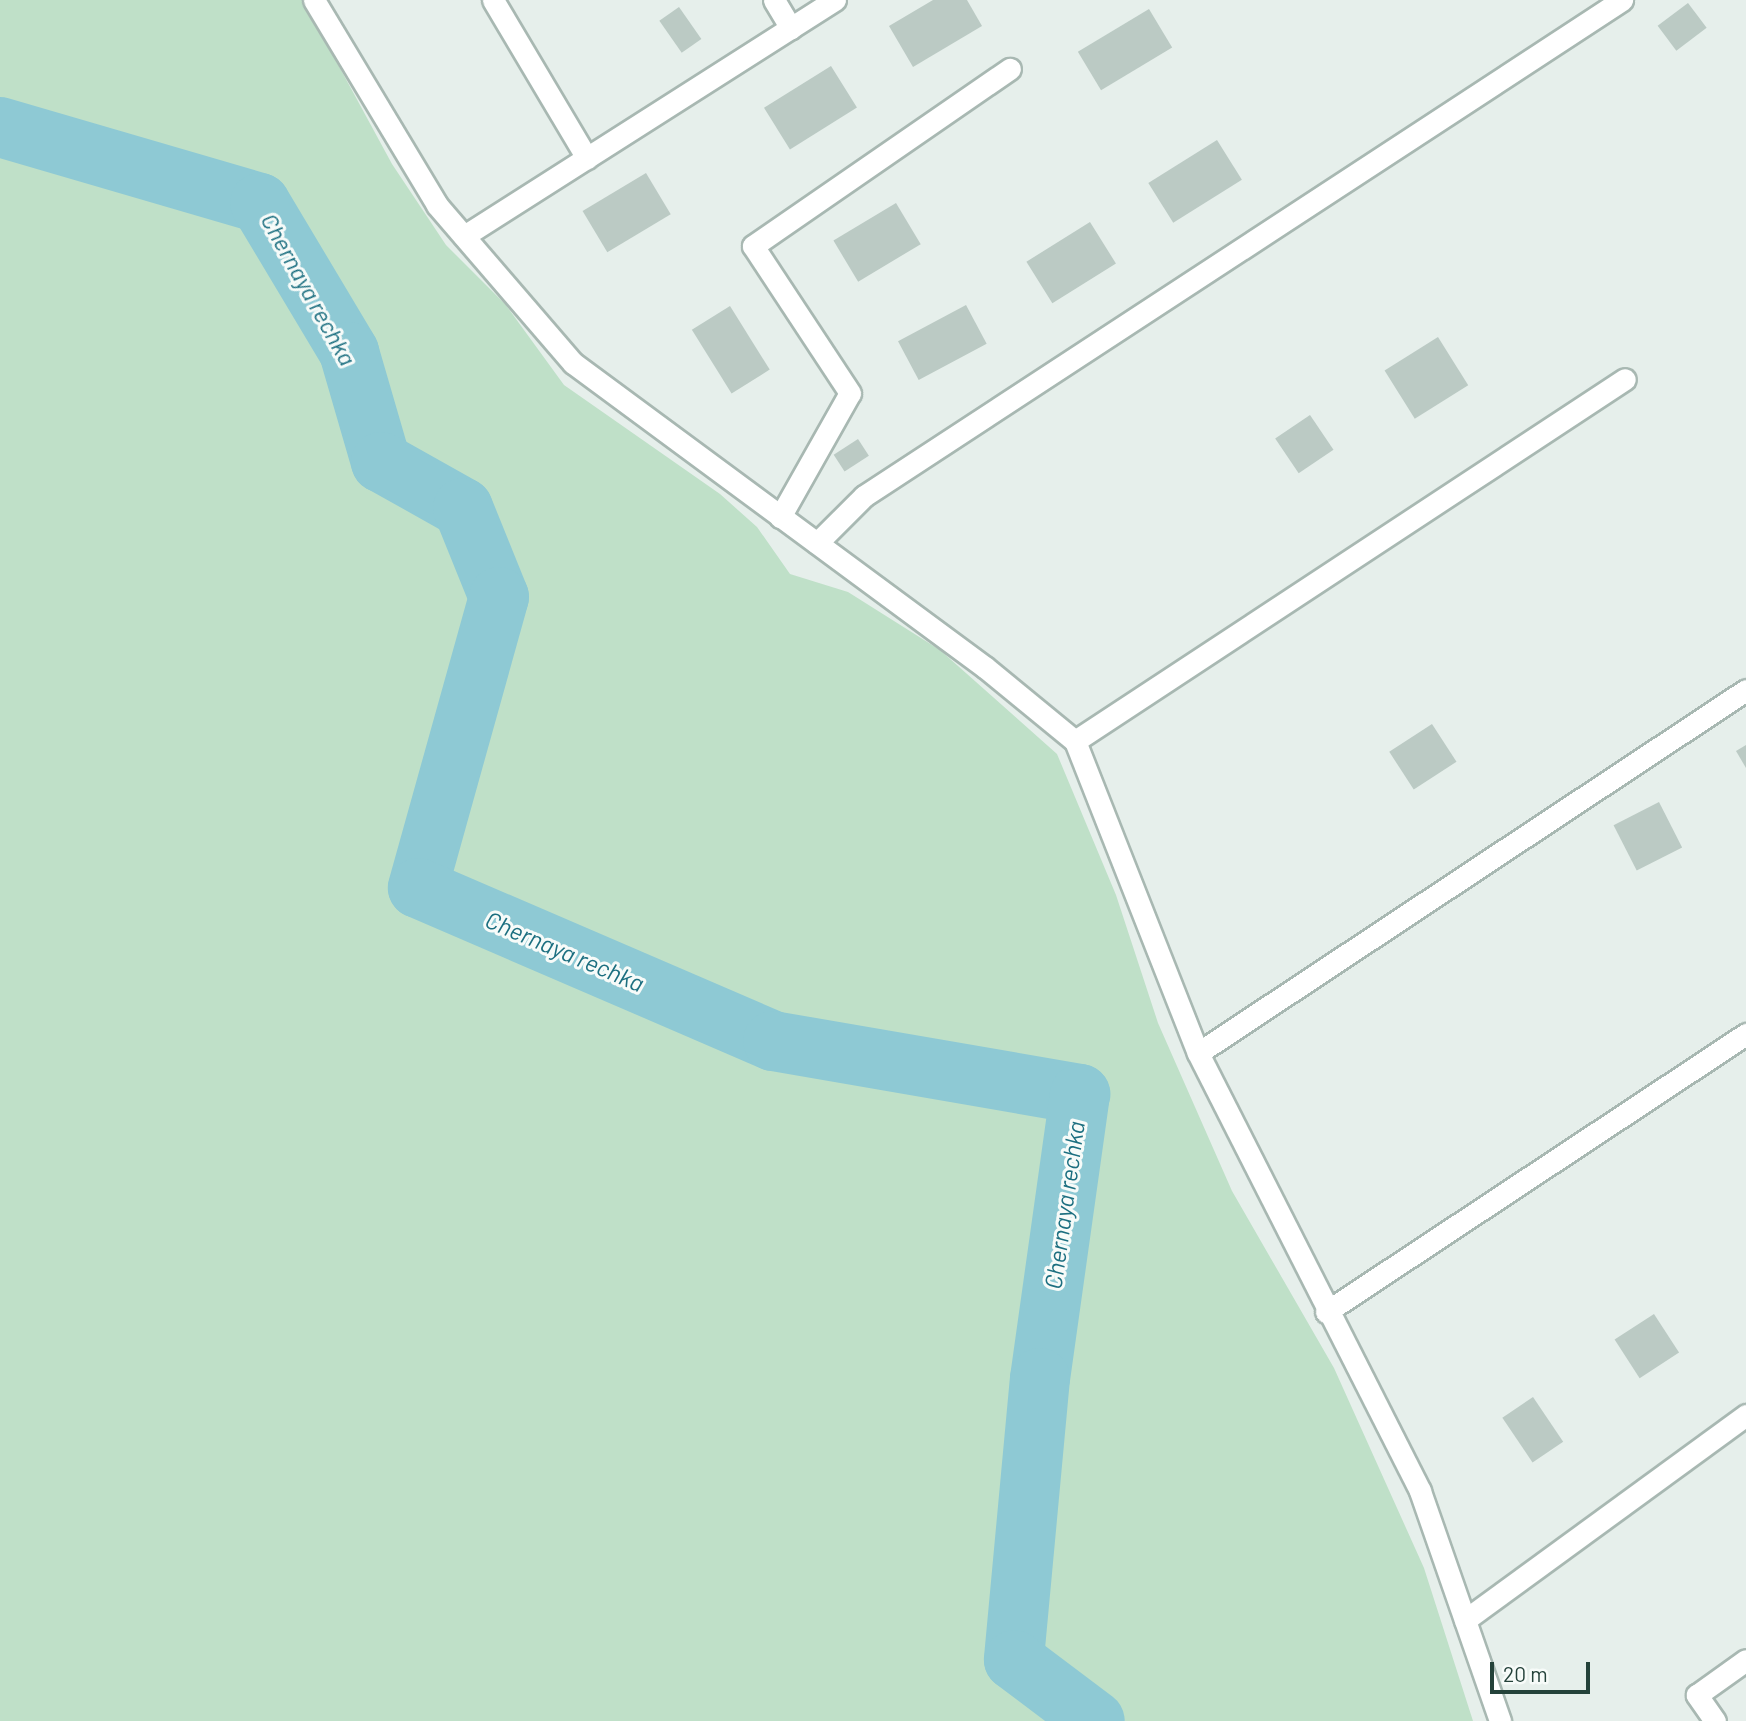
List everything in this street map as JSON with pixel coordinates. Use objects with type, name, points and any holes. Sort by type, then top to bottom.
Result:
[{"type":"street","points":[[314,0],[437,205],[573,363],[817,543],[1075,741],[1198,1054],[1326,1311],[1420,1491],[1500,1721]]},
{"type":"street","points":[[493,0],[587,158]]},
{"type":"street","points":[[774,0],[791,28]]},
{"type":"street","points":[[464,236],[835,0]]},
{"type":"street","points":[[817,543],[864,496],[1609,4]]},
{"type":"street","points":[[780,517],[850,393],[753,246],[1010,68]]},
{"type":"street","points":[[1075,741],[1625,379]]},
{"type":"street","points":[[1198,1054],[1746,690]]},
{"type":"street","points":[[1326,1311],[1746,1034]]},
{"type":"street","points":[[1465,1620],[1746,1415]]},
{"type":"street","points":[[1715,1721],[1697,1695],[1746,1660]]},
{"type":"green space","points":[[0,0],[303,0],[392,164],[446,245],[505,304],[564,385],[720,494],[757,527],[790,574],[848,592],[940,650],[1057,754],[1116,895],[1158,1023],[1232,1191],[1334,1368],[1424,1568],[1473,1721],[0,1721]]},
{"type":"building","points":[[933,0],[967,0],[982,26],[913,67],[889,26]]},
{"type":"building","points":[[1688,3],[1707,28],[1676,51],[1658,26]]},
{"type":"building","points":[[679,7],[701,39],[682,53],[659,21]]},
{"type":"building","points":[[1149,9],[1172,48],[1101,90],[1078,52]]},
{"type":"building","points":[[831,66],[857,108],[790,149],[764,108]]},
{"type":"building","points":[[1217,140],[1242,180],[1173,223],[1148,183]]},
{"type":"building","points":[[646,173],[671,214],[607,252],[583,211]]},
{"type":"building","points":[[896,203],[921,244],[858,282],[833,241]]},
{"type":"building","points":[[1090,222],[1116,264],[1052,303],[1026,262]]},
{"type":"building","points":[[966,305],[987,344],[919,380],[898,341]]},
{"type":"building","points":[[730,306],[770,370],[732,393],[692,330]]},
{"type":"building","points":[[1438,337],[1468,385],[1415,419],[1385,370]]},
{"type":"building","points":[[1310,415],[1333,450],[1299,473],[1275,438]]},
{"type":"building","points":[[858,439],[869,456],[845,472],[834,455]]},
{"type":"building","points":[[1432,724],[1457,762],[1414,790],[1389,752]]},
{"type":"building","points":[[1746,745],[1746,768],[1736,751]]},
{"type":"building","points":[[1659,802],[1682,847],[1637,871],[1614,825]]},
{"type":"building","points":[[1654,1314],[1679,1353],[1640,1378],[1615,1340]]},
{"type":"building","points":[[1533,1397],[1563,1442],[1533,1462],[1502,1418]]},
{"type":"waterway","name":"Chernaya rechka","points":[[0,127],[260,203],[349,352],[381,462],[463,508],[499,597],[418,888],[773,1041],[1080,1094],[1040,1378],[1014,1660],[1095,1721]]}]
